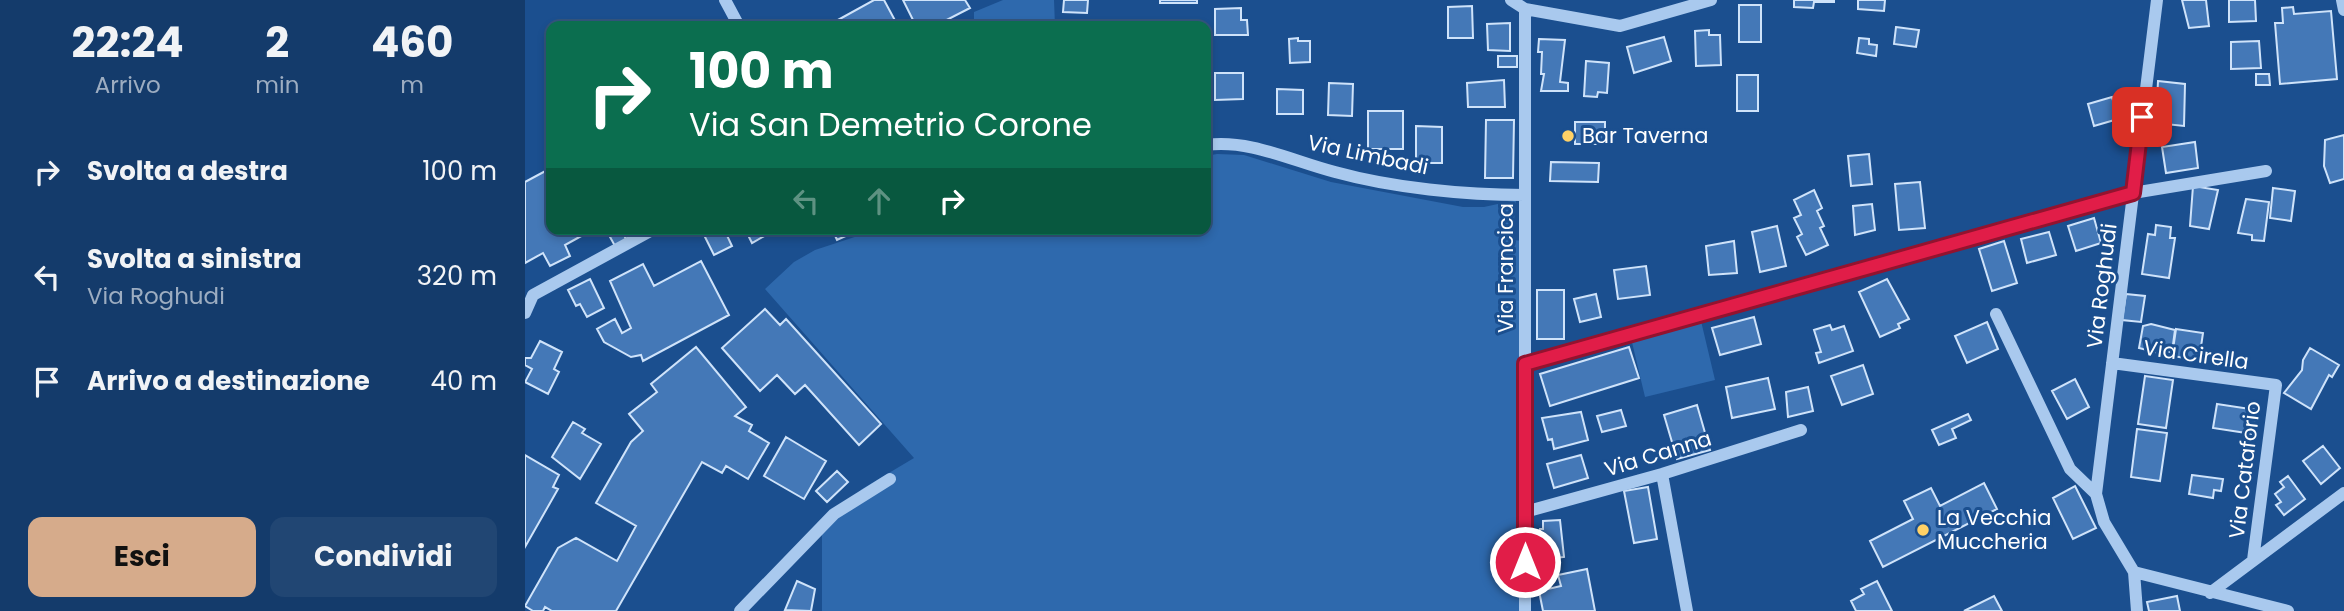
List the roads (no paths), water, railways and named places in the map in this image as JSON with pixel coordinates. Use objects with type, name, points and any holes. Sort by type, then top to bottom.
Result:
[{"type":"street","points":[[725,0],[736,21]]},
{"type":"street","points":[[1511,0],[1525,9],[1620,26],[1711,0]]},
{"type":"street","name":"Via Roghudi","points":[[2137,611],[2134,572],[2103,522],[2096,494],[2157,0]]},
{"type":"street","points":[[2342,0],[2344,10]]},
{"type":"street","name":"Via Francica","points":[[1525,9],[1525,611]]},
{"type":"street","name":"Via Limbadi","points":[[1211,144],[1230,142],[1336,173],[1473,195],[1525,195]]},
{"type":"street","points":[[1525,364],[2133,193],[2266,171]]},
{"type":"street","points":[[525,313],[533,295],[643,235]]},
{"type":"street","points":[[1996,314],[2070,470],[2096,494]]},
{"type":"street","name":"Via Cirella","points":[[2112,363],[2276,385]]},
{"type":"street","name":"Via Cataforio","points":[[2253,560],[2276,385]]},
{"type":"street","name":"Via Canna","points":[[1525,512],[1662,474],[1801,430]]},
{"type":"street","points":[[1662,474],[1687,611]]},
{"type":"street","points":[[740,611],[834,514],[890,478]]},
{"type":"street","points":[[2210,593],[2344,493]]},
{"type":"street","points":[[2134,572],[2288,611]]},
{"type":"place","name":"Bar Taverna","points":[[1568,136]]},
{"type":"place","name":"La Vecchia Muccheria","points":[[1923,530]]}]
